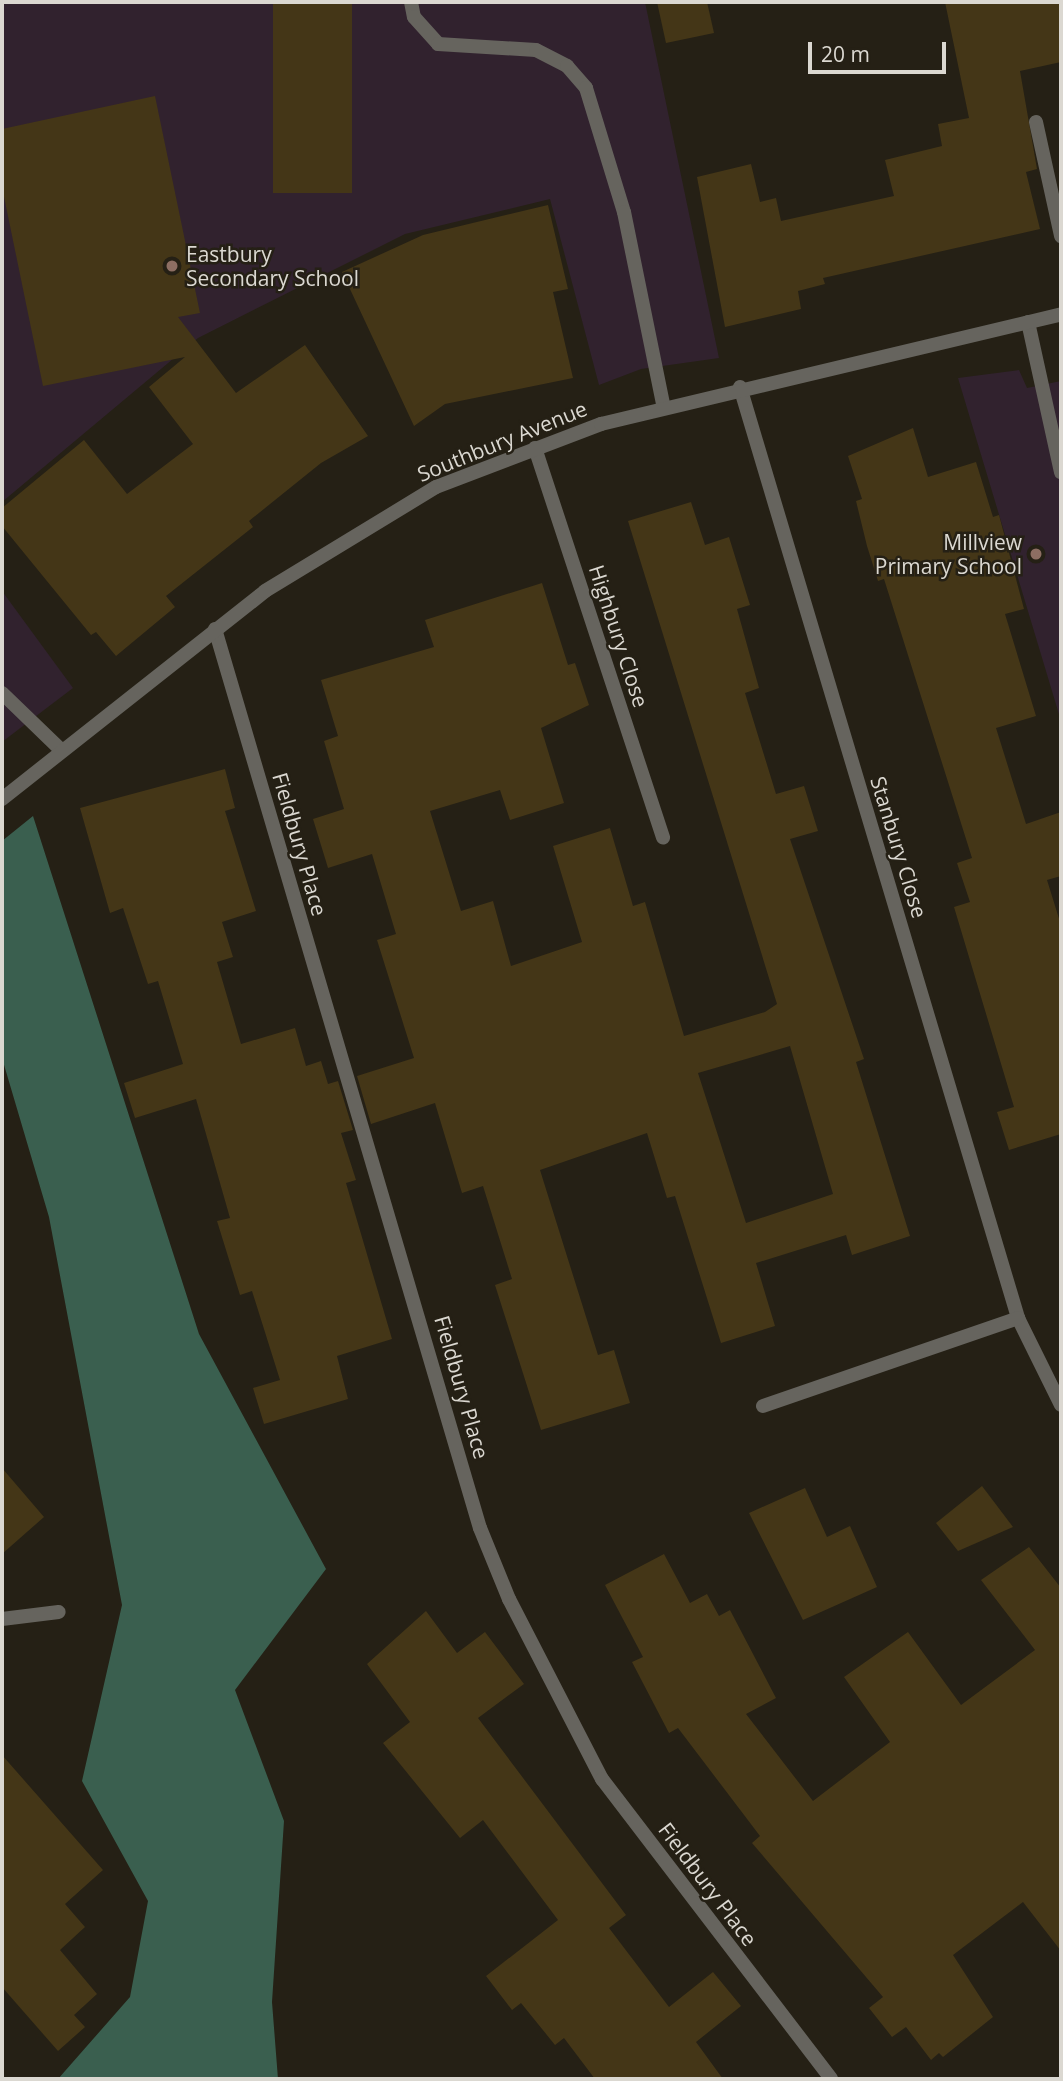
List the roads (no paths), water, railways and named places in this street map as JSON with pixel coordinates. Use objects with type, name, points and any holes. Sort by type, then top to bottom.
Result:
[{"type":"street","points":[[411,2],[414,17],[438,44],[536,50],[567,66],[586,88],[624,212],[664,408]]},
{"type":"street","points":[[1036,122],[1061,236]]},
{"type":"street","name":"Southbury Avenue","points":[[2,799],[215,629],[338,544],[436,487],[535,448],[664,408],[740,387],[1061,314]]},
{"type":"street","points":[[1028,322],[1061,472]]},
{"type":"street","name":"Stanbury Close","points":[[740,387],[1018,1318],[1061,1405]]},
{"type":"street","name":"Highbury Close","points":[[535,448],[663,838]]},
{"type":"street","name":"Fieldbury Place","points":[[215,629],[480,1528],[509,1598],[602,1779],[831,2079]]},
{"type":"street","points":[[2,693],[62,751]]},
{"type":"street","points":[[763,1406],[1018,1318]]},
{"type":"street","points":[[2,1619],[59,1612]]},
{"type":"place","name":"Eastbury Secondary School","points":[[172,266]]},
{"type":"place","name":"Millview Primary School","points":[[1036,554]]}]
